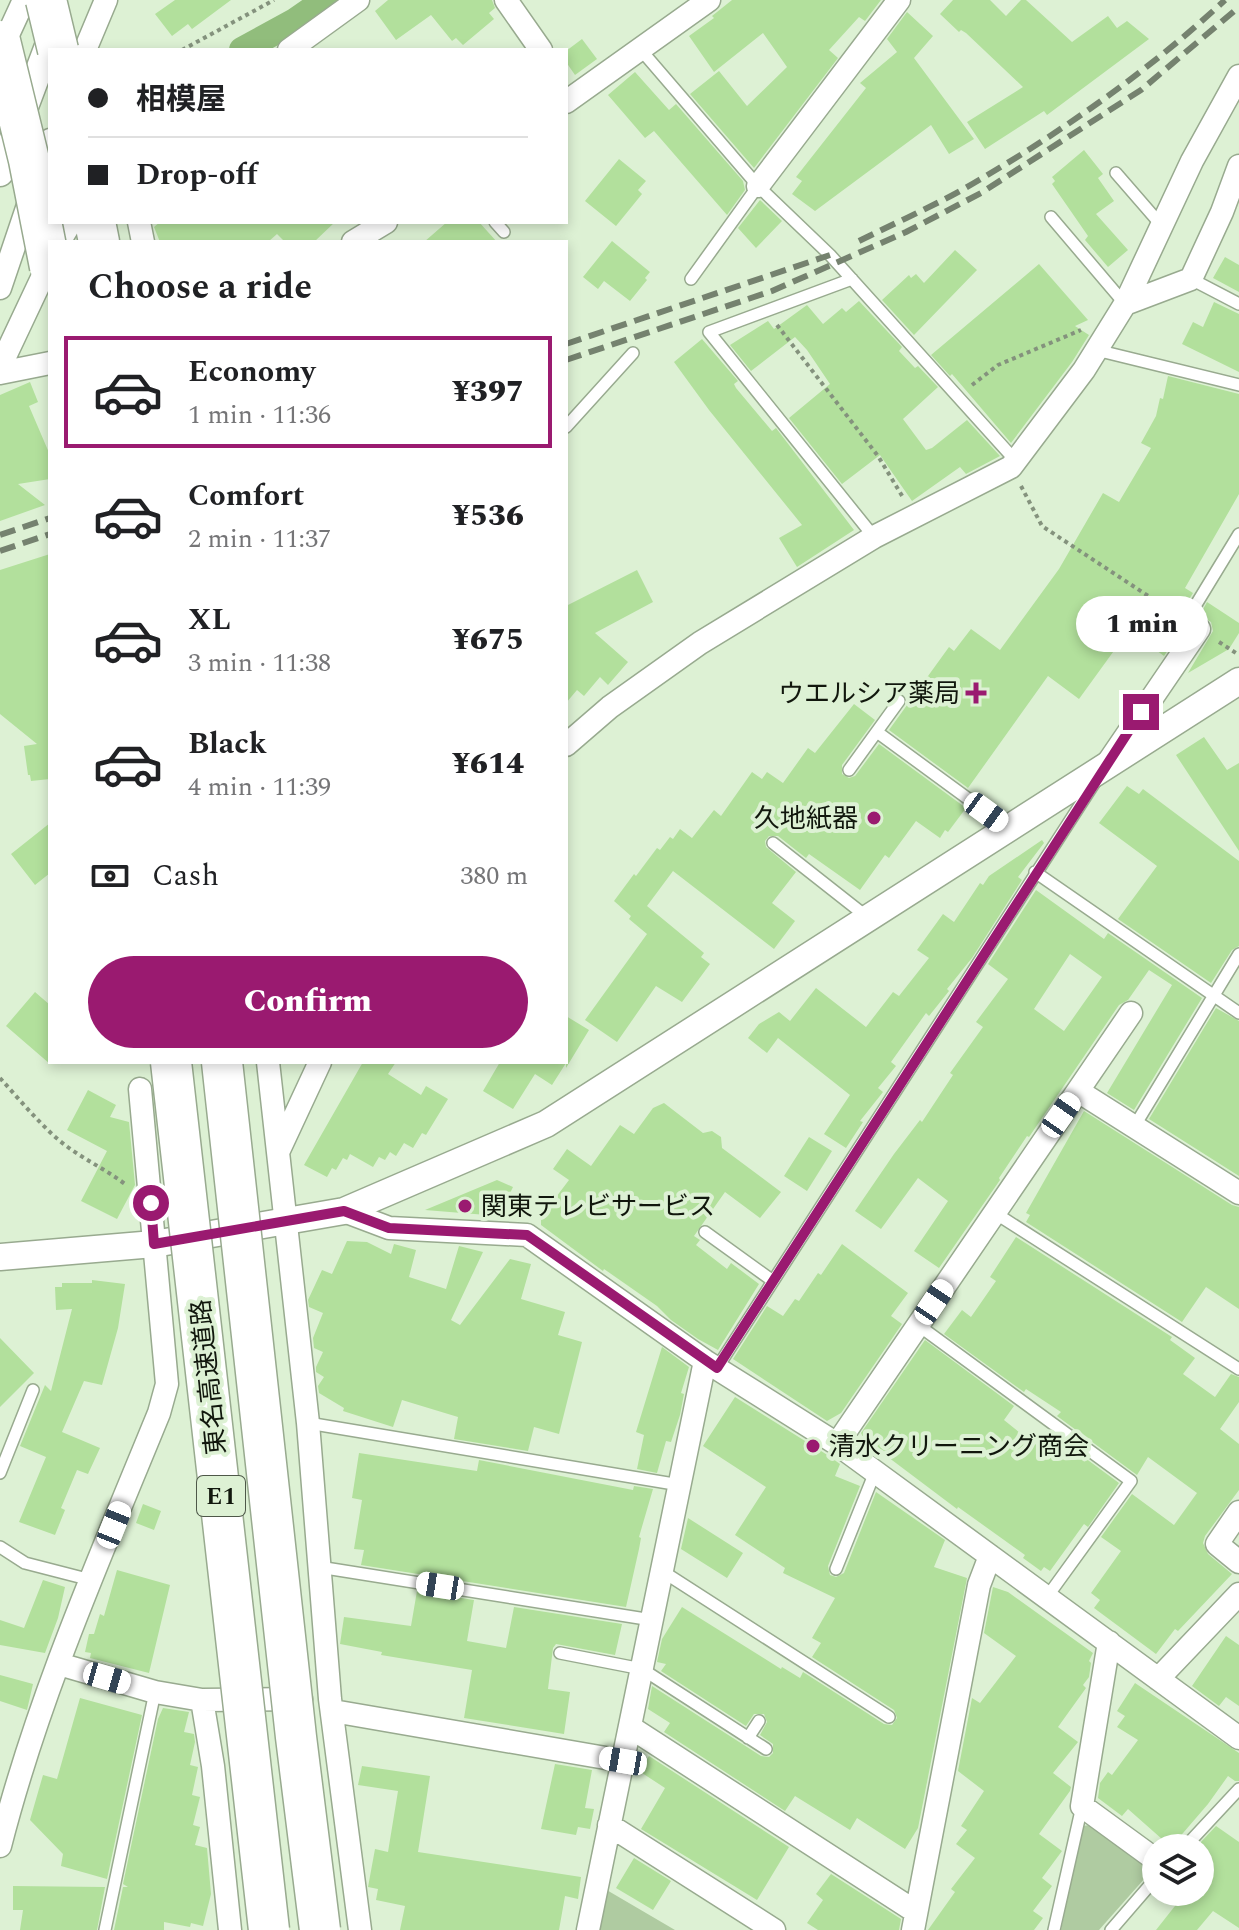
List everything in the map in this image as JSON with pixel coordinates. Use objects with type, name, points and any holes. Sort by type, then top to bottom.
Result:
[{"type":"highway","points":[[46,0],[58,48]]},
{"type":"highway","points":[[0,41],[48,254]]},
{"type":"highway","name":"東名高速道路","points":[[171,1064],[269,1930]]},
{"type":"highway","name":"東名高速道路","points":[[222,1064],[294,1722],[320,1930]]},
{"type":"street","points":[[0,53],[24,0]]},
{"type":"street","points":[[1,169],[65,0]]},
{"type":"street","points":[[86,48],[106,0]]},
{"type":"street","points":[[292,48],[358,0]]},
{"type":"street","points":[[506,0],[540,48]]},
{"type":"street","points":[[569,94],[641,50],[709,0]]},
{"type":"street","points":[[758,186],[899,0]]},
{"type":"street","points":[[568,743],[610,707],[700,643],[874,537],[1013,463],[1123,309],[1192,161],[1239,76]]},
{"type":"street","points":[[0,288],[48,146]]},
{"type":"street","points":[[1123,309],[1191,279],[1239,166]]},
{"type":"street","points":[[356,240],[383,224]]},
{"type":"street","points":[[0,367],[48,268]]},
{"type":"street","points":[[0,373],[48,363]]},
{"type":"street","points":[[1104,768],[1193,625]]},
{"type":"street","points":[[0,1257],[154,1244],[344,1211],[546,1124],[1239,681]]},
{"type":"street","points":[[837,1444],[1131,1013]]},
{"type":"street","points":[[268,1064],[308,1423],[331,1705],[360,1930]]},
{"type":"street","points":[[279,1150],[319,1064]]},
{"type":"street","points":[[0,1846],[12,1800],[59,1664],[159,1413],[167,1384],[140,1089]]},
{"type":"street","points":[[1078,1091],[1239,1193]]},
{"type":"street","points":[[344,1211],[389,1228],[527,1235],[711,1365],[837,1444],[1239,1738]]},
{"type":"street","points":[[588,1930],[680,1485],[711,1365]]},
{"type":"street","points":[[1239,1512],[1217,1544],[1239,1562]]},
{"type":"street","points":[[630,1727],[915,1921],[979,1585],[990,1556]]},
{"type":"street","points":[[1158,1679],[1239,1594]]},
{"type":"street","points":[[1109,1642],[1082,1806],[1142,1850]]},
{"type":"street","points":[[59,1664],[155,1692],[202,1700],[331,1705],[623,1761]]},
{"type":"street","points":[[202,1700],[213,1766],[230,1930]]},
{"type":"street","points":[[609,1825],[774,1930]]},
{"type":"lane","points":[[641,50],[758,186],[816,240],[852,279],[1013,463]]},
{"type":"lane","points":[[1116,173],[1162,226]]},
{"type":"lane","points":[[691,279],[758,186]]},
{"type":"lane","points":[[1051,217],[1123,309]]},
{"type":"lane","points":[[497,224],[504,232]]},
{"type":"lane","points":[[852,279],[709,332],[874,537]]},
{"type":"lane","points":[[1191,279],[1239,304]]},
{"type":"lane","points":[[1096,350],[1239,385]]},
{"type":"lane","points":[[568,425],[633,353]]},
{"type":"lane","points":[[1193,625],[1239,534]]},
{"type":"lane","points":[[849,770],[899,701]]},
{"type":"lane","points":[[877,732],[1008,828]]},
{"type":"lane","points":[[711,1365],[773,1281],[1104,768]]},
{"type":"lane","points":[[773,843],[870,918]]},
{"type":"lane","points":[[1035,872],[1239,1013]]},
{"type":"lane","points":[[1134,1127],[1239,954]]},
{"type":"lane","points":[[995,1213],[1239,1369]]},
{"type":"lane","points":[[705,1232],[773,1281]]},
{"type":"lane","points":[[918,1325],[1131,1481],[1047,1597]]},
{"type":"lane","points":[[0,1473],[33,1390]]},
{"type":"lane","points":[[308,1423],[680,1485]]},
{"type":"lane","points":[[836,1569],[875,1472]]},
{"type":"lane","points":[[0,1547],[25,1563],[91,1580]]},
{"type":"lane","points":[[319,1567],[652,1620]]},
{"type":"lane","points":[[662,1571],[889,1717]]},
{"type":"lane","points":[[560,1653],[642,1669],[766,1749]]},
{"type":"lane","points":[[105,1930],[155,1692]]},
{"type":"lane","points":[[748,1738],[759,1721]]},
{"type":"lane","points":[[1197,1834],[1239,1789]]},
{"type":"lane","points":[[1054,1930],[1082,1806]]},
{"type":"lane","points":[[1111,1930],[1142,1894]]},
{"type":"path","points":[[186,48],[274,0]]},
{"type":"path","points":[[957,397],[998,365],[1123,309]]},
{"type":"path","points":[[766,311],[878,456],[915,516]]},
{"type":"path","points":[[1013,463],[1042,526],[1239,655]]},
{"type":"path","points":[[0,1078],[53,1135],[151,1203]]},
{"type":"green space","points":[[1096,1824],[1142,1860],[1142,1881],[1099,1930],[1061,1930],[1083,1826]]},
{"type":"green space","points":[[605,1889],[675,1930],[598,1930]]},
{"type":"building","points":[[175,0],[231,0],[192,29],[188,24],[172,36],[155,14]]},
{"type":"building","points":[[388,0],[492,0],[495,8],[489,13],[494,19],[463,45],[456,38],[452,41],[431,15],[396,40],[375,11]]},
{"type":"building","points":[[732,0],[881,0],[865,21],[859,17],[829,50],[838,58],[754,168],[690,94],[719,71],[747,106],[787,67],[763,33],[714,72],[689,36]]},
{"type":"building","points":[[953,0],[990,0],[1006,16],[1021,0],[1026,0],[1072,42],[1108,16],[1117,28],[1127,21],[1149,39],[1047,115],[1044,111],[985,149],[967,122],[1023,87],[966,33],[959,32],[940,14]]},
{"type":"building","points":[[907,12],[933,36],[914,58],[974,139],[949,154],[931,125],[815,211],[792,194],[802,181],[796,177],[866,88],[860,83],[897,52],[887,39]]},
{"type":"building","points":[[582,39],[597,59],[575,75],[568,65],[568,50]]},
{"type":"building","points":[[635,72],[669,110],[676,104],[743,181],[745,190],[727,215],[654,131],[645,138],[608,95]]},
{"type":"building","points":[[1084,150],[1103,174],[1098,178],[1114,201],[1096,214],[1128,250],[1108,267],[1085,240],[1088,236],[1052,184],[1055,181],[1052,177]]},
{"type":"building","points":[[619,159],[646,181],[638,190],[642,194],[616,226],[585,201]]},
{"type":"building","points":[[760,200],[782,221],[756,248],[738,228]]},
{"type":"building","points":[[158,224],[333,224],[316,240],[283,240],[277,234],[270,240],[159,240],[154,227]]},
{"type":"building","points":[[445,224],[481,224],[495,240],[426,240]]},
{"type":"building","points":[[612,241],[650,272],[630,301],[604,281],[598,289],[583,277]]},
{"type":"building","points":[[955,250],[977,270],[914,335],[882,300],[909,275],[911,278],[916,274],[924,283]]},
{"type":"building","points":[[1225,257],[1239,265],[1239,292],[1213,278]]},
{"type":"building","points":[[1039,264],[1088,320],[1075,326],[1089,335],[1011,443],[952,374],[950,376],[931,355]]},
{"type":"building","points":[[859,301],[902,347],[899,351],[938,387],[903,419],[926,450],[967,420],[1000,456],[966,474],[960,467],[912,501],[880,455],[842,484],[789,418],[830,384],[807,350],[795,337],[751,371],[730,345],[768,321],[774,329],[807,305],[823,324],[842,308],[846,312]]},
{"type":"building","points":[[1214,302],[1239,314],[1239,372],[1182,344],[1193,322],[1203,327]]},
{"type":"building","points":[[702,339],[738,381],[734,384],[736,388],[772,431],[776,428],[854,530],[797,567],[779,538],[802,525],[674,362]]},
{"type":"building","points":[[1168,376],[1239,394],[1239,494],[1185,588],[1193,593],[1178,617],[1182,629],[1164,656],[1129,630],[1079,699],[1048,676],[968,788],[889,730],[949,647],[954,651],[971,629],[1000,650],[1059,569],[1103,493],[1119,502],[1151,448],[1141,443],[1156,416],[1160,398],[1163,399]]},
{"type":"building","points":[[30,382],[38,402],[29,406],[48,450],[48,479],[18,484],[45,505],[0,521],[0,395]]},
{"type":"building","points":[[48,555],[48,779],[31,781],[24,746],[37,744],[0,714],[0,570]]},
{"type":"building","points":[[637,570],[653,602],[595,633],[628,662],[608,685],[600,677],[584,696],[577,690],[568,701],[568,605]]},
{"type":"building","points":[[1207,602],[1239,623],[1239,633],[1229,649],[1188,673],[1213,631],[1211,622],[1200,615]]},
{"type":"building","points":[[854,704],[875,720],[842,765],[842,774],[849,778],[855,776],[879,744],[966,808],[948,832],[945,830],[940,838],[916,821],[889,858],[885,855],[860,890],[809,854],[806,858],[778,836],[769,836],[765,841],[766,847],[796,872],[772,903],[795,921],[774,949],[673,871],[647,906],[704,953],[701,957],[710,964],[682,1002],[656,986],[617,1042],[585,1020],[647,934],[614,901],[634,874],[636,876],[657,848],[660,850],[680,829],[692,838],[714,810],[721,816],[752,772],[762,779],[767,772],[783,783],[808,748],[815,753]]},
{"type":"building","points":[[1204,737],[1227,770],[1239,763],[1239,851],[1176,755]]},
{"type":"building","points":[[1127,786],[1139,794],[1143,789],[1239,861],[1239,946],[1232,950],[1211,983],[1118,919],[1157,866],[1099,823]]},
{"type":"building","points":[[48,825],[48,875],[35,885],[11,854]]},
{"type":"building","points":[[1042,840],[1044,843],[1018,877],[1022,880],[972,958],[929,1016],[926,1013],[891,1062],[896,1066],[878,1088],[883,1092],[860,1121],[863,1122],[846,1148],[824,1134],[850,1095],[778,1038],[767,1053],[748,1038],[759,1024],[779,1012],[790,1021],[816,988],[866,1027],[893,992],[899,996],[929,958],[917,950],[943,914],[954,922],[980,883],[983,885],[989,876]]},
{"type":"building","points":[[1036,890],[1104,939],[1108,933],[1202,998],[1134,1110],[1107,1093],[1172,985],[1149,970],[1128,1000],[1119,1005],[939,1268],[914,1251],[948,1201],[918,1178],[881,1229],[855,1211],[894,1154],[920,1120],[922,1122],[953,1075],[950,1073],[983,1027],[976,1022],[1008,979],[988,964]],"holes":[[[1070,954],[1102,977],[1064,1031],[1034,1009]]]},
{"type":"building","points":[[35,992],[48,1003],[48,1062],[6,1026]]},
{"type":"building","points":[[1216,1008],[1239,1021],[1239,1176],[1149,1119]]},
{"type":"building","points":[[568,1017],[589,1030],[566,1068],[568,1064]]},
{"type":"building","points":[[362,1064],[395,1064],[388,1074],[421,1095],[426,1086],[448,1099],[426,1135],[422,1133],[413,1148],[404,1143],[396,1156],[390,1152],[385,1160],[379,1157],[373,1167],[350,1154],[347,1160],[343,1158],[336,1170],[332,1168],[327,1177],[304,1165]]},
{"type":"building","points":[[499,1064],[565,1064],[552,1085],[535,1074],[513,1109],[483,1091]]},
{"type":"building","points":[[88,1090],[116,1105],[110,1117],[129,1122],[135,1185],[117,1219],[81,1201],[107,1151],[67,1130]]},
{"type":"building","points":[[664,1103],[703,1133],[712,1131],[721,1137],[722,1148],[781,1192],[760,1218],[725,1192],[694,1236],[700,1240],[696,1245],[727,1269],[731,1263],[759,1284],[718,1350],[671,1320],[657,1306],[541,1225],[541,1217],[569,1180],[553,1169],[567,1149],[591,1166],[620,1125],[634,1134],[653,1108]]},
{"type":"building","points":[[1084,1111],[1239,1207],[1239,1309],[1206,1287],[1182,1322],[1026,1222],[1030,1215],[1026,1213]]},
{"type":"building","points":[[809,1137],[832,1151],[807,1191],[784,1176]]},
{"type":"building","points":[[497,1180],[513,1187],[499,1216],[425,1210]]},
{"type":"building","points":[[1016,1237],[1172,1337],[1170,1340],[1195,1358],[1183,1374],[1215,1397],[1231,1374],[1239,1377],[1239,1402],[1220,1429],[1239,1444],[1239,1490],[1203,1543],[1208,1554],[1232,1574],[1178,1631],[1175,1629],[1156,1654],[1094,1608],[1100,1600],[1091,1593],[1121,1551],[1101,1537],[1132,1494],[1174,1525],[1197,1493],[1148,1457],[1137,1475],[1057,1416],[1061,1412],[1026,1389],[1024,1392],[944,1334],[962,1310],[971,1317],[996,1281],[990,1277]]},
{"type":"building","points":[[347,1241],[367,1242],[391,1254],[394,1244],[416,1250],[409,1277],[446,1289],[459,1246],[483,1252],[451,1320],[460,1325],[510,1259],[531,1264],[521,1299],[565,1312],[558,1335],[582,1342],[559,1434],[534,1427],[528,1451],[454,1439],[458,1417],[402,1400],[393,1427],[343,1411],[344,1408],[319,1393],[318,1386],[324,1377],[316,1372],[316,1367],[323,1352],[314,1348],[313,1338],[323,1313],[309,1307],[308,1300],[322,1270],[332,1274]]},
{"type":"building","points":[[842,1244],[908,1293],[891,1316],[902,1324],[841,1413],[827,1421],[733,1359],[767,1306],[783,1316],[795,1299],[799,1301],[818,1273],[821,1275]]},
{"type":"building","points":[[92,1280],[125,1284],[118,1328],[102,1385],[84,1381],[62,1432],[100,1448],[88,1474],[77,1470],[61,1508],[65,1510],[55,1535],[19,1522],[46,1457],[20,1446],[45,1385],[51,1391],[72,1309],[56,1310],[55,1287],[62,1287],[62,1283],[92,1283]]},
{"type":"building","points":[[0,1338],[34,1373],[0,1407]]},
{"type":"building","points":[[925,1340],[1014,1406],[1004,1420],[1035,1445],[1047,1430],[1119,1483],[1088,1527],[1084,1524],[1050,1571],[1044,1567],[1041,1571],[1023,1558],[1025,1555],[957,1509],[864,1439],[861,1433]]},
{"type":"building","points":[[662,1347],[689,1367],[681,1393],[684,1394],[680,1415],[671,1442],[666,1441],[657,1473],[637,1469],[644,1435],[636,1432]]},
{"type":"building","points":[[735,1397],[829,1456],[840,1464],[835,1476],[860,1486],[828,1566],[830,1575],[836,1577],[844,1573],[876,1492],[945,1540],[934,1567],[967,1578],[918,1828],[905,1849],[857,1818],[850,1830],[795,1796],[785,1811],[664,1732],[670,1723],[648,1709],[652,1686],[761,1756],[769,1757],[773,1753],[773,1744],[760,1735],[767,1722],[764,1714],[754,1714],[746,1726],[661,1671],[666,1664],[657,1662],[662,1639],[682,1607],[781,1669],[800,1678],[803,1672],[884,1724],[892,1725],[897,1718],[894,1710],[812,1657],[821,1643],[812,1638],[835,1598],[783,1573],[785,1568],[735,1535],[766,1487],[703,1446]]},
{"type":"building","points":[[359,1453],[477,1471],[479,1460],[633,1490],[634,1486],[653,1489],[639,1537],[626,1607],[361,1565],[364,1550],[354,1549],[362,1500],[352,1498]]},
{"type":"building","points":[[143,1504],[161,1511],[154,1530],[136,1523]]},
{"type":"building","points":[[688,1518],[743,1553],[727,1578],[681,1549]]},
{"type":"building","points":[[117,1570],[170,1585],[149,1673],[90,1658],[91,1653],[85,1652],[89,1634],[94,1634],[100,1614],[104,1616]]},
{"type":"building","points":[[43,1580],[65,1587],[45,1653],[0,1645],[0,1620],[24,1628]]},
{"type":"building","points":[[993,1587],[1008,1592],[1093,1653],[1089,1661],[1089,1677],[1083,1685],[1086,1688],[1058,1727],[1078,1742],[1053,1773],[1071,1787],[1070,1791],[1039,1834],[1062,1851],[1042,1878],[1052,1886],[1033,1911],[1043,1918],[1034,1930],[928,1930],[955,1892],[951,1889],[975,1858],[956,1844],[967,1830],[961,1826],[984,1791],[958,1771],[972,1698],[980,1703],[1016,1656],[984,1633]]},
{"type":"building","points":[[417,1591],[474,1600],[467,1641],[506,1648],[514,1607],[622,1624],[615,1655],[556,1644],[553,1648],[548,1689],[570,1692],[564,1734],[464,1718],[472,1670],[381,1655],[382,1652],[340,1644],[344,1617],[411,1626]]},
{"type":"building","points":[[1226,1636],[1239,1645],[1239,1706],[1226,1697],[1219,1706],[1192,1686]]},
{"type":"building","points":[[0,1675],[33,1684],[27,1710],[0,1701]]},
{"type":"building","points":[[1135,1683],[1239,1753],[1239,1781],[1228,1776],[1182,1834],[1156,1834],[1128,1809],[1122,1816],[1098,1798],[1100,1783],[1108,1772],[1112,1775],[1138,1740],[1117,1727],[1125,1716],[1117,1711]]},
{"type":"building","points":[[80,1698],[142,1715],[107,1879],[61,1866],[63,1854],[30,1820],[43,1775],[57,1779]]},
{"type":"building","points":[[163,1708],[189,1712],[184,1732],[194,1734],[190,1765],[198,1767],[192,1795],[200,1797],[193,1825],[200,1827],[195,1845],[207,1848],[211,1894],[203,1926],[164,1922],[164,1930],[114,1930],[123,1887],[128,1887],[123,1884],[158,1719]]},
{"type":"building","points":[[649,1756],[789,1847],[757,1900],[641,1829],[665,1788],[639,1771]]},
{"type":"building","points":[[555,1764],[592,1770],[585,1808],[594,1809],[590,1829],[578,1827],[576,1835],[541,1829]]},
{"type":"building","points":[[362,1766],[430,1776],[418,1852],[581,1877],[578,1899],[565,1896],[559,1930],[400,1930],[405,1906],[376,1900],[378,1889],[368,1887],[375,1849],[388,1852],[398,1791],[358,1785]]},
{"type":"building","points":[[1216,1826],[1239,1842],[1239,1928],[1213,1911],[1197,1930],[1156,1930],[1175,1906],[1214,1906],[1214,1834],[1208,1834]]},
{"type":"building","points":[[634,1858],[671,1881],[653,1910],[616,1888]]},
{"type":"building","points":[[831,1874],[901,1919],[899,1930],[818,1930],[807,1923],[823,1900],[816,1894]]},
{"type":"building","points":[[13,1886],[105,1887],[97,1930],[20,1930],[23,1910],[13,1910]]},
{"type":"waterway","points":[[246,48],[295,21],[325,0]]},
{"type":"railway","points":[[859,241],[965,188],[1044,140],[1138,74],[1225,0]]},
{"type":"railway","points":[[568,359],[772,291],[906,232],[981,193],[1141,90],[1239,7]]},
{"type":"railway","points":[[568,343],[830,255]]},
{"type":"railway","points":[[0,535],[48,519]]},
{"type":"railway","points":[[0,551],[48,535]]},
{"type":"place","name":"ウエルシア薬局","points":[[976,693]]},
{"type":"place","name":"久地紙器","points":[[874,818]]},
{"type":"place","name":"関東テレビサービス","points":[[465,1206]]},
{"type":"place","name":"清水クリーニング商会","points":[[813,1446]]},
{"type":"route","points":[[151,1203],[154,1244],[344,1211],[389,1228],[527,1235],[717,1368],[1141,712]]}]
